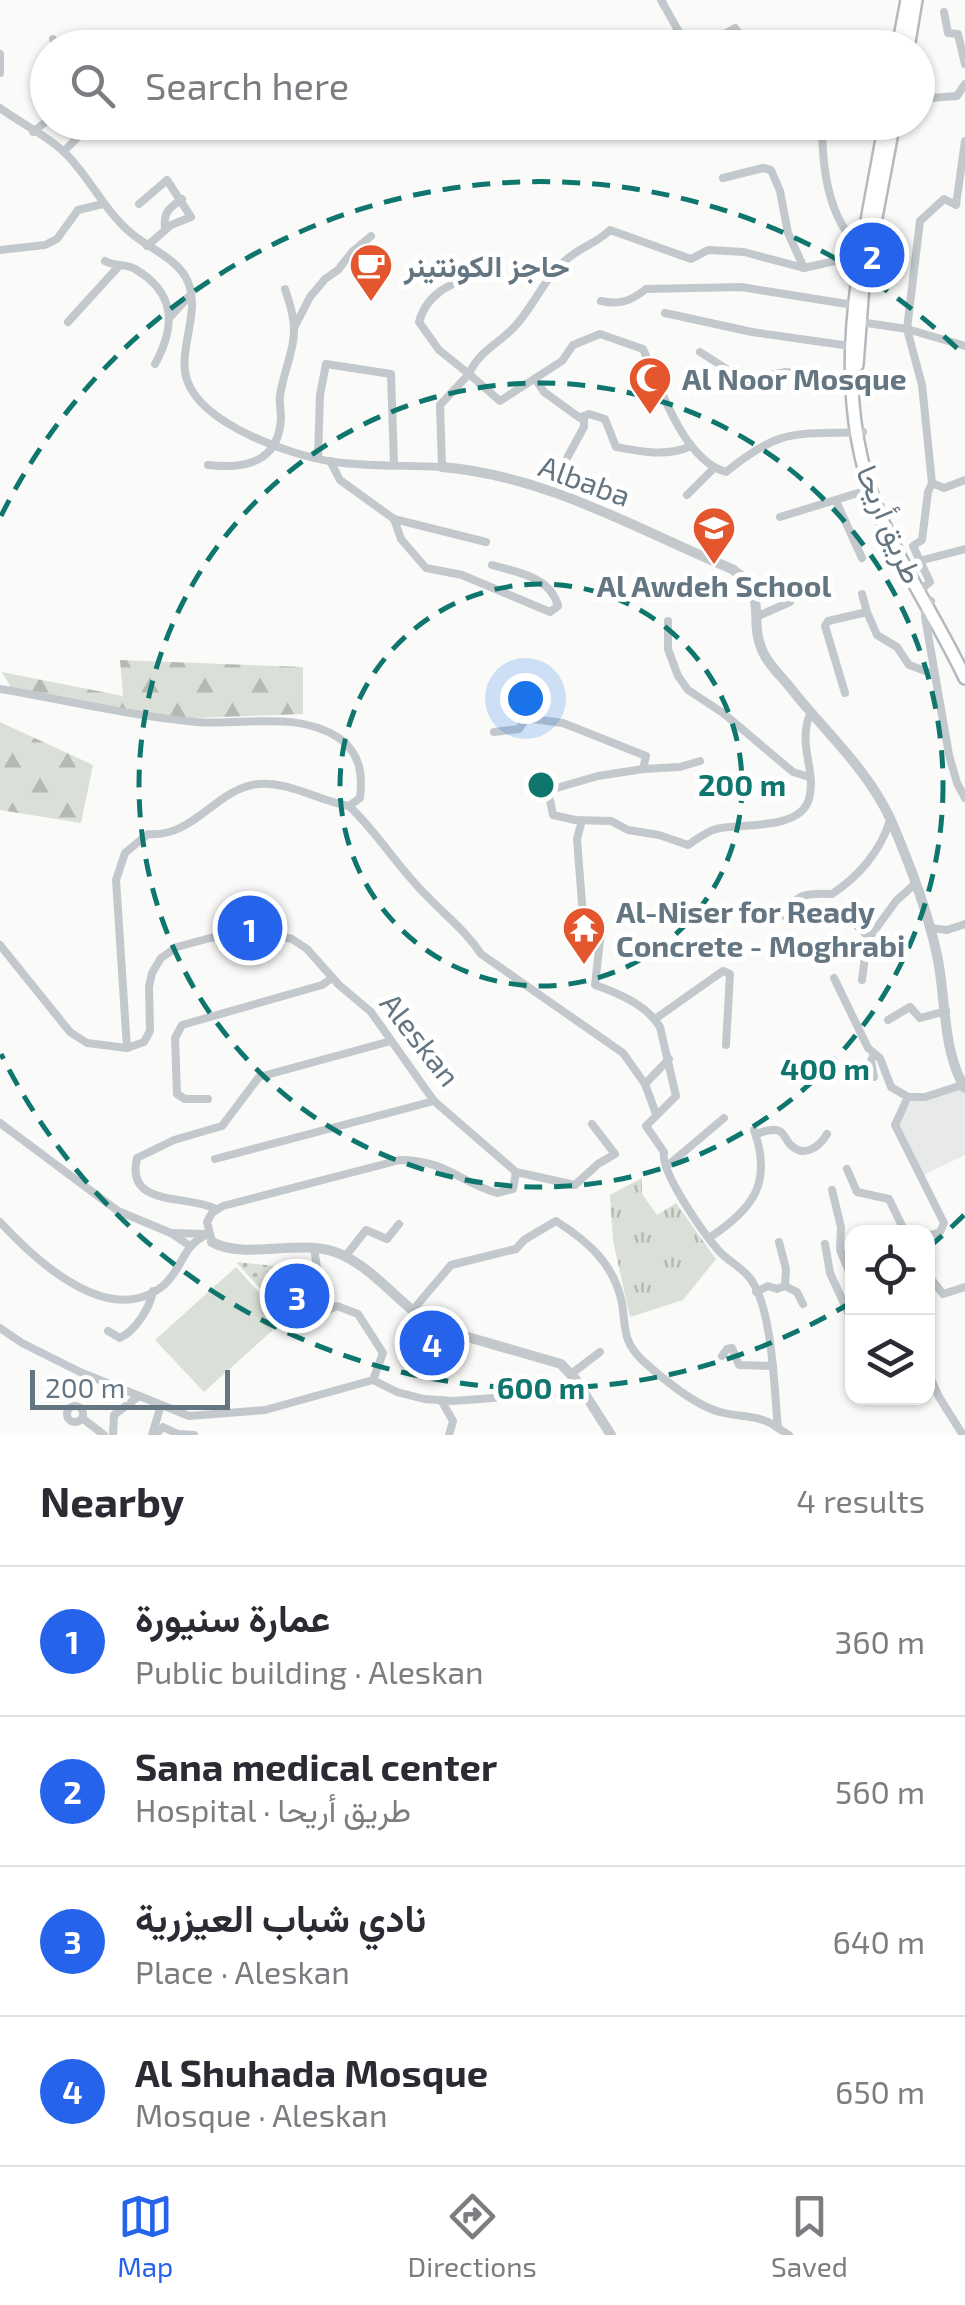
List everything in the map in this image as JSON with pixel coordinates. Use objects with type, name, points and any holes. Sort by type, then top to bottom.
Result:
[{"type":"main road","points":[[901,30],[907,0]]},
{"type":"main road","points":[[911,30],[916,0]]},
{"type":"main road","name":"طريق أريحا","points":[[882,140],[853,305],[851,381],[859,432],[870,489],[894,543],[965,666]]},
{"type":"main road","name":"طريق أريحا","points":[[891,140],[860,322],[859,432],[879,496],[965,678]]},
{"type":"street","points":[[661,0],[678,30]]},
{"type":"street","points":[[944,12],[948,33],[958,34],[965,64]]},
{"type":"street","points":[[0,54],[0,73]]},
{"type":"street","points":[[935,98],[957,96],[965,84]]},
{"type":"street","points":[[0,108],[30,130]]},
{"type":"street","points":[[46,140],[64,151],[83,172],[102,204],[147,246],[180,268],[191,294],[185,370],[188,383],[207,409],[226,424],[330,461],[442,467],[440,405],[468,374],[475,360],[516,326],[570,256],[610,230],[691,259],[708,250],[744,252],[804,268],[861,252],[849,238],[832,199],[822,140]]},
{"type":"street","points":[[64,151],[75,140]]},
{"type":"street","points":[[924,587],[930,582],[912,546],[922,540],[932,483],[922,384],[907,330],[920,221],[944,199],[956,205],[965,141]]},
{"type":"street","points":[[723,178],[763,168],[771,170],[780,191],[788,233],[804,268]]},
{"type":"street","points":[[139,204],[167,180],[191,217],[166,229],[147,246]]},
{"type":"street","points":[[166,229],[167,210],[182,198]]},
{"type":"street","points":[[0,250],[45,245],[57,239],[78,210],[102,204]]},
{"type":"street","points":[[208,465],[234,468],[258,462],[274,443],[294,328],[310,297],[325,279],[371,236]]},
{"type":"street","points":[[105,262],[134,268],[154,285],[171,316],[170,329],[155,364]]},
{"type":"street","points":[[68,322],[118,266]]},
{"type":"street","points":[[476,274],[446,286],[432,297],[419,322],[439,350],[500,401],[562,362],[572,345],[600,334],[643,348],[691,446],[714,468],[726,472],[744,456],[778,437],[802,432],[859,432]]},
{"type":"street","points":[[601,301],[616,304],[636,298],[646,289],[741,287],[853,305]]},
{"type":"street","points":[[285,289],[294,328]]},
{"type":"street","points":[[171,316],[191,294]]},
{"type":"street","points":[[665,314],[850,346]]},
{"type":"street","points":[[860,322],[965,346]]},
{"type":"street","points":[[700,352],[744,380],[786,372],[851,381]]},
{"type":"street","points":[[318,458],[320,396],[326,364],[391,374],[394,464]]},
{"type":"street","points":[[536,380],[544,392],[580,418],[589,414],[606,419],[616,447],[676,452],[691,446]]},
{"type":"street","points":[[567,458],[584,428],[584,416]]},
{"type":"street","points":[[330,461],[340,480],[394,519],[486,542]]},
{"type":"street","name":"Albaba","points":[[442,467],[483,470],[585,501],[748,580],[755,591],[756,617],[765,655],[810,714],[872,782],[890,819],[930,928],[964,1086]]},
{"type":"street","points":[[687,495],[714,468]]},
{"type":"street","points":[[932,483],[944,488],[965,480]]},
{"type":"street","points":[[780,518],[870,489]]},
{"type":"street","points":[[836,501],[862,558]]},
{"type":"street","points":[[394,519],[402,540],[426,568],[462,575],[542,610],[550,612],[558,606],[549,589],[530,576],[492,565]]},
{"type":"street","points":[[919,561],[965,549]]},
{"type":"street","points":[[862,594],[877,636],[897,647],[909,665],[934,674]]},
{"type":"street","points":[[756,617],[790,602]]},
{"type":"street","points":[[929,603],[934,674],[953,773],[965,798]]},
{"type":"street","points":[[845,693],[826,626],[828,622],[867,612]]},
{"type":"street","points":[[668,622],[668,649],[688,690],[737,724],[794,772],[809,776]]},
{"type":"street","points":[[0,689],[197,722],[282,721],[314,727],[335,735],[360,764],[360,798],[348,806]]},
{"type":"street","points":[[700,761],[680,768],[643,768],[598,776],[550,792],[552,814],[610,820],[628,830],[659,834],[688,844],[712,830],[758,826],[792,816],[809,799],[804,728],[810,714]]},
{"type":"street","points":[[494,732],[518,729],[526,718],[563,723],[646,756],[643,768]]},
{"type":"street","points":[[0,945],[70,1032],[88,1042],[127,1048],[116,880],[125,853],[148,834],[180,830],[220,801],[257,784],[298,791],[348,806],[365,821],[426,896],[471,937],[481,954],[623,1053],[645,1084],[656,1114]]},
{"type":"street","points":[[786,917],[787,910],[802,895],[832,894],[843,886],[884,841],[890,819]]},
{"type":"street","points":[[582,820],[577,839],[582,916],[600,931],[595,984],[617,993],[655,1019],[666,1042],[676,1096],[646,1126],[664,1152],[662,1163],[710,1238],[728,1260],[750,1277],[773,1366],[778,1428]]},
{"type":"street","points":[[862,980],[869,937],[896,901],[916,884]]},
{"type":"street","points":[[850,919],[869,937]]},
{"type":"street","points":[[930,928],[947,930],[965,924]]},
{"type":"street","name":"Aleskan","points":[[127,1048],[144,1042],[150,1031],[149,987],[161,958],[177,947],[210,938],[256,932],[278,934],[308,950],[332,978],[371,1012],[434,1101],[516,1172]]},
{"type":"street","points":[[655,1019],[723,971],[730,974],[726,1045]]},
{"type":"street","points":[[208,1098],[185,1099],[177,1094],[175,1038],[182,1025],[332,978]]},
{"type":"street","points":[[834,978],[874,1054],[880,1058],[891,1087],[908,1098],[964,1086]]},
{"type":"street","points":[[888,1020],[910,1007],[920,1018],[946,1011]]},
{"type":"street","points":[[390,1041],[259,1077],[222,1126],[174,1140],[137,1158],[136,1171],[145,1192],[152,1197],[181,1198],[216,1210],[400,1160],[443,1166],[497,1193],[514,1188],[516,1172],[576,1185],[615,1154],[592,1124]]},
{"type":"street","points":[[874,1054],[874,1078]]},
{"type":"street","points":[[645,1084],[668,1059]]},
{"type":"street","points":[[908,1098],[895,1128],[944,1223],[935,1234]]},
{"type":"street","points":[[215,1159],[434,1101]]},
{"type":"street","points":[[666,1167],[724,1118]]},
{"type":"street","points":[[0,1122],[118,1211],[171,1233],[190,1246]]},
{"type":"street","points":[[710,1238],[753,1202],[762,1162],[755,1132],[781,1132],[794,1150],[802,1152],[820,1144],[827,1134]]},
{"type":"street","points":[[847,1169],[856,1192],[889,1199],[902,1225]]},
{"type":"street","points":[[832,1190],[841,1227],[840,1250],[845,1258]]},
{"type":"street","points":[[210,1238],[207,1222],[216,1210]]},
{"type":"street","points":[[0,1222],[57,1275],[97,1295],[126,1300],[153,1291],[175,1272],[190,1246],[210,1238]]},
{"type":"street","points":[[412,1311],[451,1265],[516,1249],[556,1222],[582,1238],[608,1266],[621,1300],[626,1337],[643,1360],[699,1404],[720,1412],[766,1418],[789,1435]]},
{"type":"street","points":[[345,1257],[366,1230],[387,1239],[398,1224]]},
{"type":"street","points":[[171,1233],[239,1247],[314,1248],[345,1257],[440,1329],[561,1364],[611,1435]]},
{"type":"street","points":[[779,1242],[786,1269],[785,1286]]},
{"type":"street","points":[[825,1244],[830,1273],[848,1315]]},
{"type":"street","points":[[314,1248],[324,1312],[337,1306],[358,1314],[382,1353],[373,1380]]},
{"type":"street","points":[[935,1283],[944,1294],[965,1287]]},
{"type":"street","points":[[756,1292],[768,1286],[785,1286],[798,1292],[803,1304]]},
{"type":"street","points":[[108,1331],[120,1338],[128,1334],[151,1302],[153,1291]]},
{"type":"street","points":[[0,1328],[31,1348],[189,1416],[265,1410],[373,1380],[396,1392],[441,1400],[559,1392],[600,1352]]},
{"type":"street","points":[[722,1356],[727,1348],[732,1348],[738,1365],[773,1366]]},
{"type":"street","points":[[935,1384],[964,1435]]},
{"type":"street","points":[[112,1435],[114,1414],[139,1396]]},
{"type":"street","points":[[441,1400],[454,1421],[449,1435]]},
{"type":"street","points":[[153,1435],[161,1406]]},
{"type":"street","points":[[82,1418],[104,1435]]},
{"type":"street","points":[[153,1435],[164,1427],[178,1434],[194,1435]]},
{"type":"shaded area","points":[[961,1088],[965,1091],[965,1155],[922,1176],[896,1126],[912,1101]]},
{"type":"green space","points":[[120,660],[303,667],[303,714],[164,719],[14,693],[2,672],[123,696]]},
{"type":"green space","points":[[0,722],[93,765],[81,823],[0,810]]},
{"type":"green space","points":[[642,1178],[642,1194],[657,1215],[676,1203],[716,1259],[683,1300],[630,1317],[613,1241],[610,1195]]},
{"type":"green space","points":[[236,1262],[275,1266],[289,1273],[265,1294]]},
{"type":"green space","points":[[236,1267],[284,1320],[204,1392],[155,1340]]},
{"type":"place","name":"Sana medical center","points":[[872,255]]},
{"type":"place","name":"حاجز الكونتينر","points":[[371,303]]},
{"type":"place","name":"Al Noor Mosque","points":[[650,416]]},
{"type":"place","name":"Al Awdeh School","points":[[714,566]]},
{"type":"place","name":"عمارة سنيورة","points":[[250,928]]},
{"type":"place","name":"Al-Niser for Ready Concrete - Moghrabi","points":[[584,966]]},
{"type":"place","name":"نادي شباب العيزرية","points":[[297,1296]]},
{"type":"place","name":"Al Shuhada Mosque","points":[[432,1343]]}]
